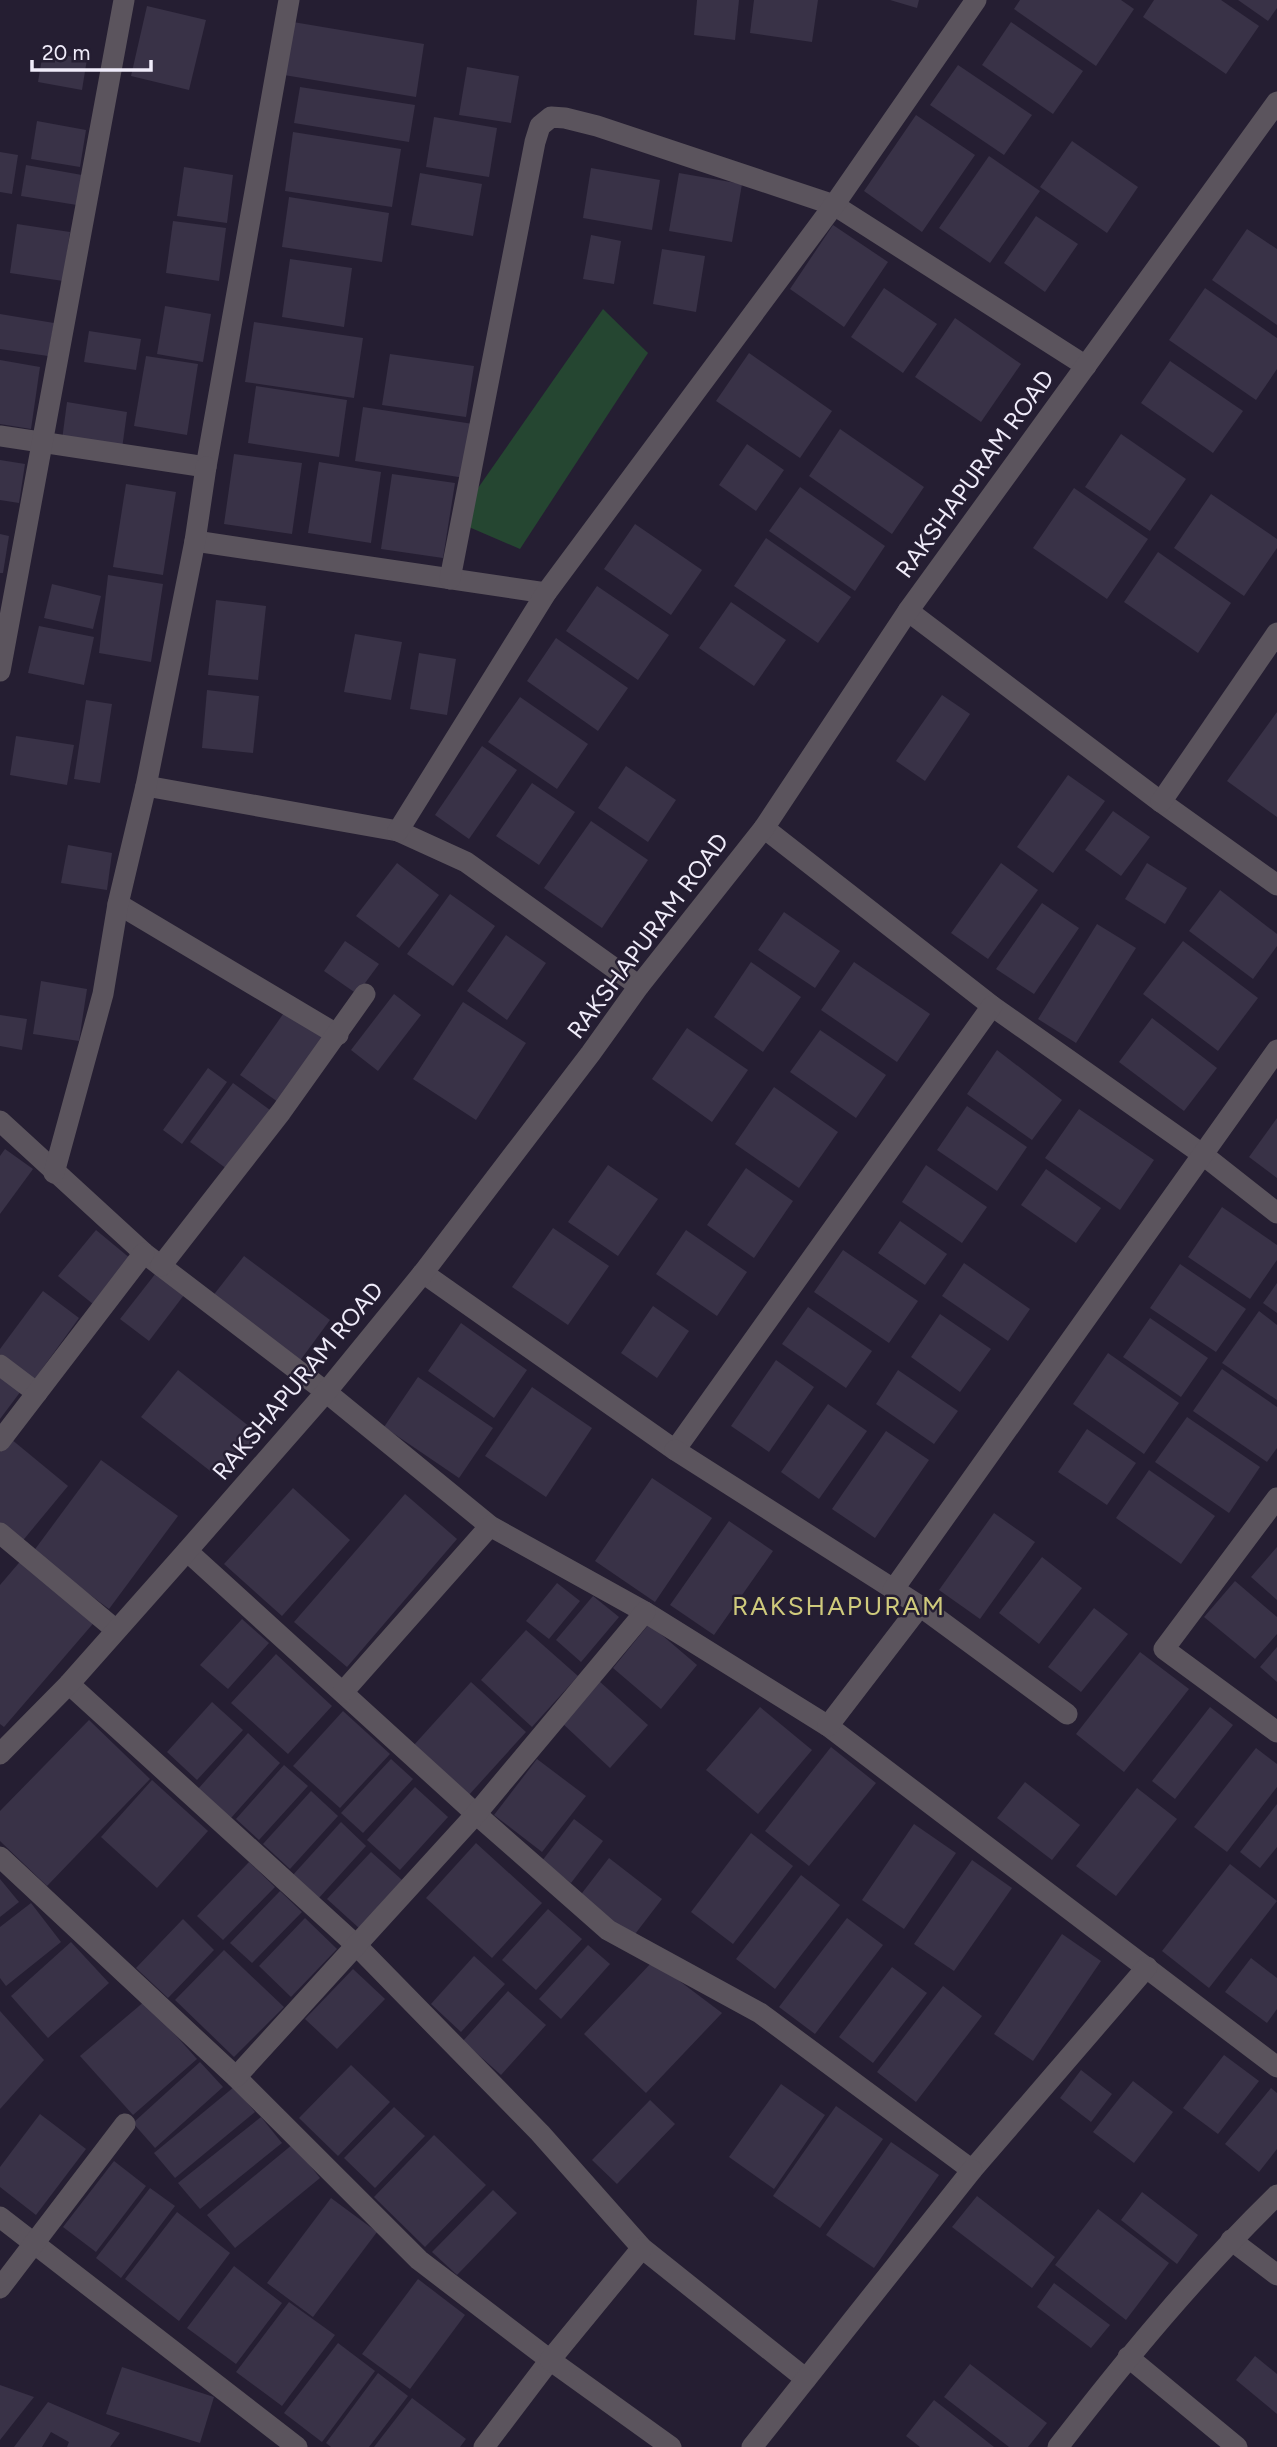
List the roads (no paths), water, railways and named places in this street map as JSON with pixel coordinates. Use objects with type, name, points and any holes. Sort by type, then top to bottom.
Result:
[{"type":"street","points":[[0,671],[124,0]]},
{"type":"street","points":[[54,1172],[103,994],[118,904],[146,786],[195,541],[289,0]]},
{"type":"street","points":[[398,831],[545,593],[834,205],[975,0]]},
{"type":"street","name":"RAKSHAPURAM ROAD","points":[[0,1754],[69,1684],[187,1551],[326,1392],[423,1273],[639,986],[764,828],[908,611],[1277,102]]},
{"type":"street","points":[[450,579],[535,142],[540,126],[551,117],[565,118],[834,205],[1086,366]]},
{"type":"street","points":[[0,436],[206,467]]},
{"type":"street","points":[[195,541],[545,593]]},
{"type":"street","points":[[908,611],[1161,802],[1277,885]]},
{"type":"street","points":[[1161,802],[1277,633]]},
{"type":"street","points":[[146,786],[398,831],[466,862],[639,986]]},
{"type":"street","points":[[764,828],[992,1006],[1202,1154],[1277,1213]]},
{"type":"street","points":[[118,904],[338,1035]]},
{"type":"street","points":[[162,1266],[338,1035],[365,994]]},
{"type":"street","points":[[675,1450],[992,1006]]},
{"type":"street","points":[[893,1590],[1277,1050]]},
{"type":"street","points":[[0,1121],[144,1253],[326,1392],[490,1526],[645,1612],[828,1726],[1277,2067]]},
{"type":"street","points":[[0,1441],[144,1253]]},
{"type":"street","points":[[423,1273],[675,1450],[920,1606],[1067,1714]]},
{"type":"street","points":[[0,1365],[37,1393]]},
{"type":"street","points":[[1277,1498],[1164,1649],[1277,1732]]},
{"type":"street","points":[[343,1692],[490,1526]]},
{"type":"street","points":[[0,1533],[116,1630]]},
{"type":"street","points":[[187,1551],[476,1814],[608,1930],[760,2013],[972,2170]]},
{"type":"street","points":[[828,1726],[920,1606]]},
{"type":"street","points":[[236,2077],[476,1814],[645,1612]]},
{"type":"street","points":[[69,1684],[357,1946],[540,2133],[642,2248],[806,2379]]},
{"type":"street","points":[[0,1857],[236,2077],[419,2260],[550,2360],[671,2447]]},
{"type":"street","points":[[752,2447],[972,2170],[1147,1967]]},
{"type":"street","points":[[0,2288],[125,2124]]},
{"type":"street","points":[[1058,2447],[1128,2357],[1231,2240],[1277,2195]]},
{"type":"street","points":[[0,2217],[296,2447]]},
{"type":"street","points":[[1231,2240],[1277,2275]]},
{"type":"street","points":[[484,2447],[550,2360],[642,2248]]},
{"type":"street","points":[[1128,2357],[1237,2447]]},
{"type":"district","name":"RAKSHAPURAM","points":[[839,1606]]}]
